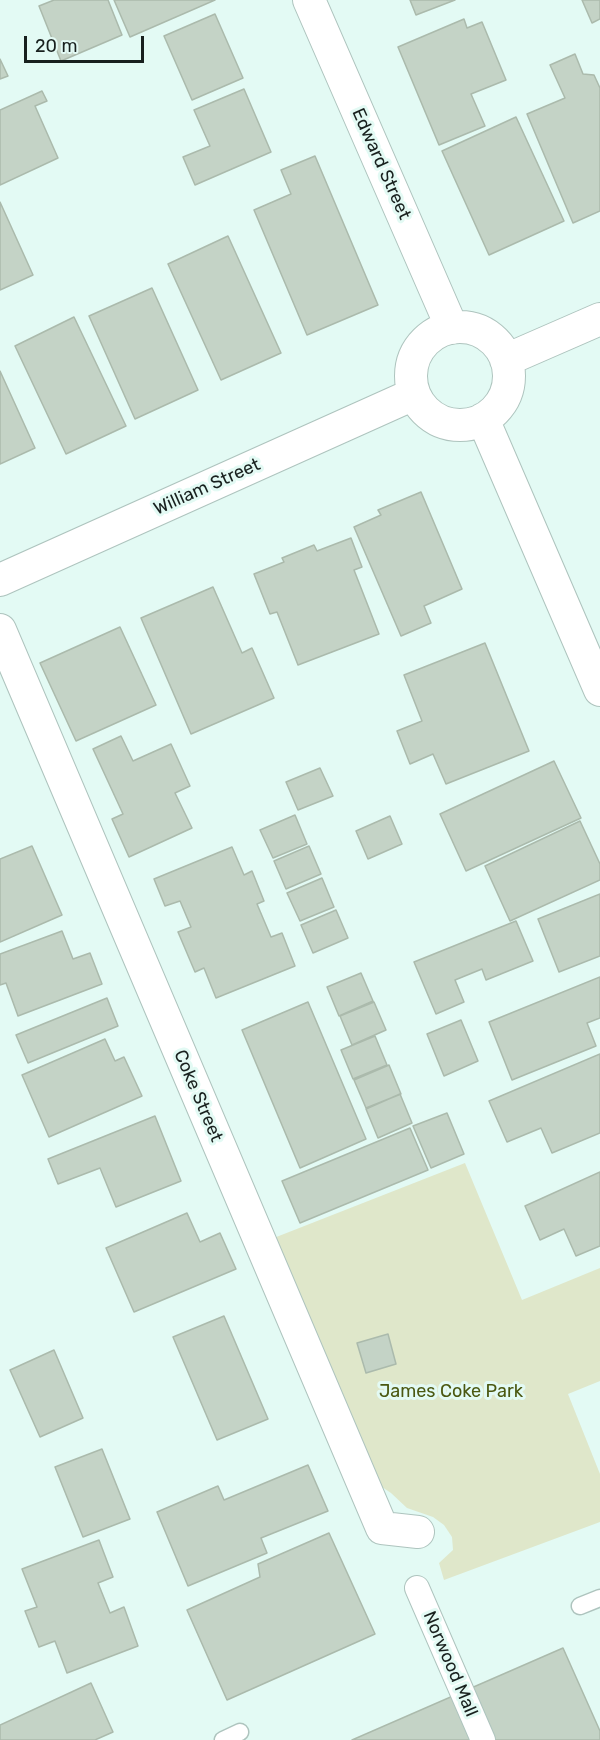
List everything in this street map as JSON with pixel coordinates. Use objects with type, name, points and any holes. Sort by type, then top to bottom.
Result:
[{"type":"street","name":"Edward Street","points":[[309,0],[452,328]]},
{"type":"street","points":[[506,360],[600,319]]},
{"type":"street","points":[[452,328],[469,328],[485,334],[498,345],[506,360],[509,376],[506,393],[498,408],[483,419],[467,425],[450,424],[434,418],[421,407],[414,394],[411,377],[414,361],[422,346],[434,335],[452,328]]},
{"type":"street","name":"William Street","points":[[0,580],[414,394]]},
{"type":"street","points":[[483,419],[600,690]]},
{"type":"street","name":"Coke Street","points":[[0,630],[382,1528],[418,1532]]},
{"type":"street","name":"Norwood Mall","points":[[417,1588],[483,1740]]},
{"type":"lane","points":[[580,1606],[600,1598]]},
{"type":"lane","points":[[223,1740],[240,1732]]},
{"type":"green space","name":"James Coke Park","points":[[465,1163],[522,1300],[600,1268],[600,1381],[568,1394],[600,1474],[600,1522],[444,1580],[439,1563],[453,1550],[452,1537],[444,1525],[433,1517],[407,1508],[391,1493],[358,1471],[261,1243]]},
{"type":"building","points":[[54,0],[108,0],[122,35],[61,61],[39,6]]},
{"type":"building","points":[[114,0],[215,0],[130,37]]},
{"type":"building","points":[[410,0],[455,0],[416,15]]},
{"type":"building","points":[[582,0],[600,0],[600,19],[592,23]]},
{"type":"building","points":[[215,14],[243,78],[192,100],[164,36]]},
{"type":"building","points":[[464,19],[467,28],[482,22],[506,80],[471,94],[485,126],[439,145],[398,47]]},
{"type":"building","points":[[575,54],[583,74],[594,75],[600,88],[600,211],[573,223],[527,114],[565,98],[550,65]]},
{"type":"building","points":[[0,59],[8,76],[0,79]]},
{"type":"building","points":[[244,89],[271,152],[195,185],[183,157],[210,146],[194,110]]},
{"type":"building","points":[[42,91],[47,101],[35,106],[58,158],[0,185],[0,110]]},
{"type":"building","points":[[516,117],[564,221],[489,255],[442,151]]},
{"type":"building","points":[[315,156],[378,305],[307,335],[254,210],[291,194],[281,170]]},
{"type":"building","points":[[0,202],[33,275],[0,290]]},
{"type":"building","points":[[228,236],[281,353],[221,380],[168,264]]},
{"type":"building","points":[[152,288],[198,390],[135,419],[89,316]]},
{"type":"building","points":[[74,317],[126,426],[66,454],[15,346]]},
{"type":"building","points":[[0,371],[35,448],[0,464]]},
{"type":"building","points":[[421,492],[462,589],[424,606],[431,623],[401,636],[354,527],[381,515],[378,510]]},
{"type":"building","points":[[351,538],[362,567],[354,570],[379,634],[298,665],[277,612],[270,614],[254,574],[284,562],[282,558],[314,545],[317,551]]},
{"type":"building","points":[[213,587],[242,653],[252,648],[274,698],[191,734],[141,618]]},
{"type":"building","points":[[120,627],[156,705],[76,741],[40,663]]},
{"type":"building","points":[[485,643],[529,751],[446,784],[433,754],[410,764],[397,731],[422,721],[404,675]]},
{"type":"building","points":[[121,736],[133,761],[171,744],[190,786],[175,793],[192,828],[129,857],[112,819],[123,814],[93,749]]},
{"type":"building","points":[[554,761],[581,818],[466,871],[440,814]]},
{"type":"building","points":[[320,768],[333,796],[298,810],[286,782]]},
{"type":"building","points":[[295,815],[307,844],[273,858],[260,830]]},
{"type":"building","points":[[390,816],[402,844],[368,859],[356,831]]},
{"type":"building","points":[[580,821],[600,864],[600,880],[510,921],[485,866]]},
{"type":"building","points":[[32,846],[62,915],[0,942],[0,859]]},
{"type":"building","points":[[309,846],[321,874],[286,889],[274,861]]},
{"type":"building","points":[[232,847],[244,875],[252,871],[264,901],[257,904],[271,937],[282,933],[295,966],[216,998],[204,968],[195,972],[178,932],[191,927],[180,901],[165,906],[154,879]]},
{"type":"building","points":[[322,878],[334,907],[300,921],[287,893]]},
{"type":"building","points":[[600,894],[600,956],[559,972],[538,919]]},
{"type":"building","points":[[336,910],[348,938],[313,953],[301,925]]},
{"type":"building","points":[[516,921],[533,961],[486,980],[482,969],[455,980],[464,1002],[436,1014],[414,962]]},
{"type":"building","points":[[62,931],[73,959],[90,953],[102,984],[18,1016],[6,983],[0,985],[0,954]]},
{"type":"building","points":[[361,973],[373,1001],[339,1016],[327,987]]},
{"type":"building","points":[[600,977],[600,1018],[587,1023],[596,1046],[512,1080],[489,1022]]},
{"type":"building","points":[[107,998],[118,1026],[28,1063],[16,1035]]},
{"type":"building","points":[[308,1002],[366,1139],[300,1168],[242,1030]]},
{"type":"building","points":[[374,1002],[386,1030],[352,1045],[340,1016]]},
{"type":"building","points":[[461,1020],[478,1061],[444,1076],[427,1034]]},
{"type":"building","points":[[375,1036],[387,1065],[353,1079],[341,1050]]},
{"type":"building","points":[[105,1039],[115,1061],[124,1057],[142,1096],[49,1137],[22,1075]]},
{"type":"building","points":[[600,1054],[600,1133],[552,1153],[541,1128],[507,1142],[489,1101]]},
{"type":"building","points":[[389,1065],[401,1094],[366,1108],[354,1080]]},
{"type":"building","points":[[400,1094],[412,1123],[378,1138],[366,1109]]},
{"type":"building","points":[[447,1113],[464,1154],[431,1168],[413,1126]]},
{"type":"building","points":[[155,1116],[181,1181],[116,1207],[100,1168],[58,1184],[48,1159]]},
{"type":"building","points":[[410,1128],[428,1170],[300,1223],[282,1181]]},
{"type":"building","points":[[600,1172],[600,1246],[576,1256],[564,1229],[540,1240],[525,1206]]},
{"type":"building","points":[[187,1213],[200,1242],[220,1233],[236,1269],[134,1312],[106,1248]]},
{"type":"building","points":[[224,1316],[268,1419],[217,1440],[173,1337]]},
{"type":"building","points":[[388,1334],[396,1364],[366,1373],[357,1343]]},
{"type":"building","points":[[54,1350],[83,1418],[40,1437],[10,1370]]},
{"type":"building","points":[[102,1449],[130,1519],[83,1537],[55,1467]]},
{"type":"building","points":[[308,1465],[328,1511],[261,1538],[267,1553],[188,1586],[157,1512],[218,1486],[224,1500]]},
{"type":"building","points":[[329,1533],[375,1634],[227,1700],[187,1610],[260,1577],[258,1564]]},
{"type":"building","points":[[99,1540],[113,1577],[98,1583],[110,1613],[124,1607],[138,1646],[67,1673],[55,1641],[39,1647],[25,1611],[37,1607],[22,1569]]},
{"type":"building","points":[[563,1648],[600,1731],[600,1740],[352,1740]]},
{"type":"building","points":[[91,1683],[113,1732],[95,1740],[0,1740],[0,1725]]}]
